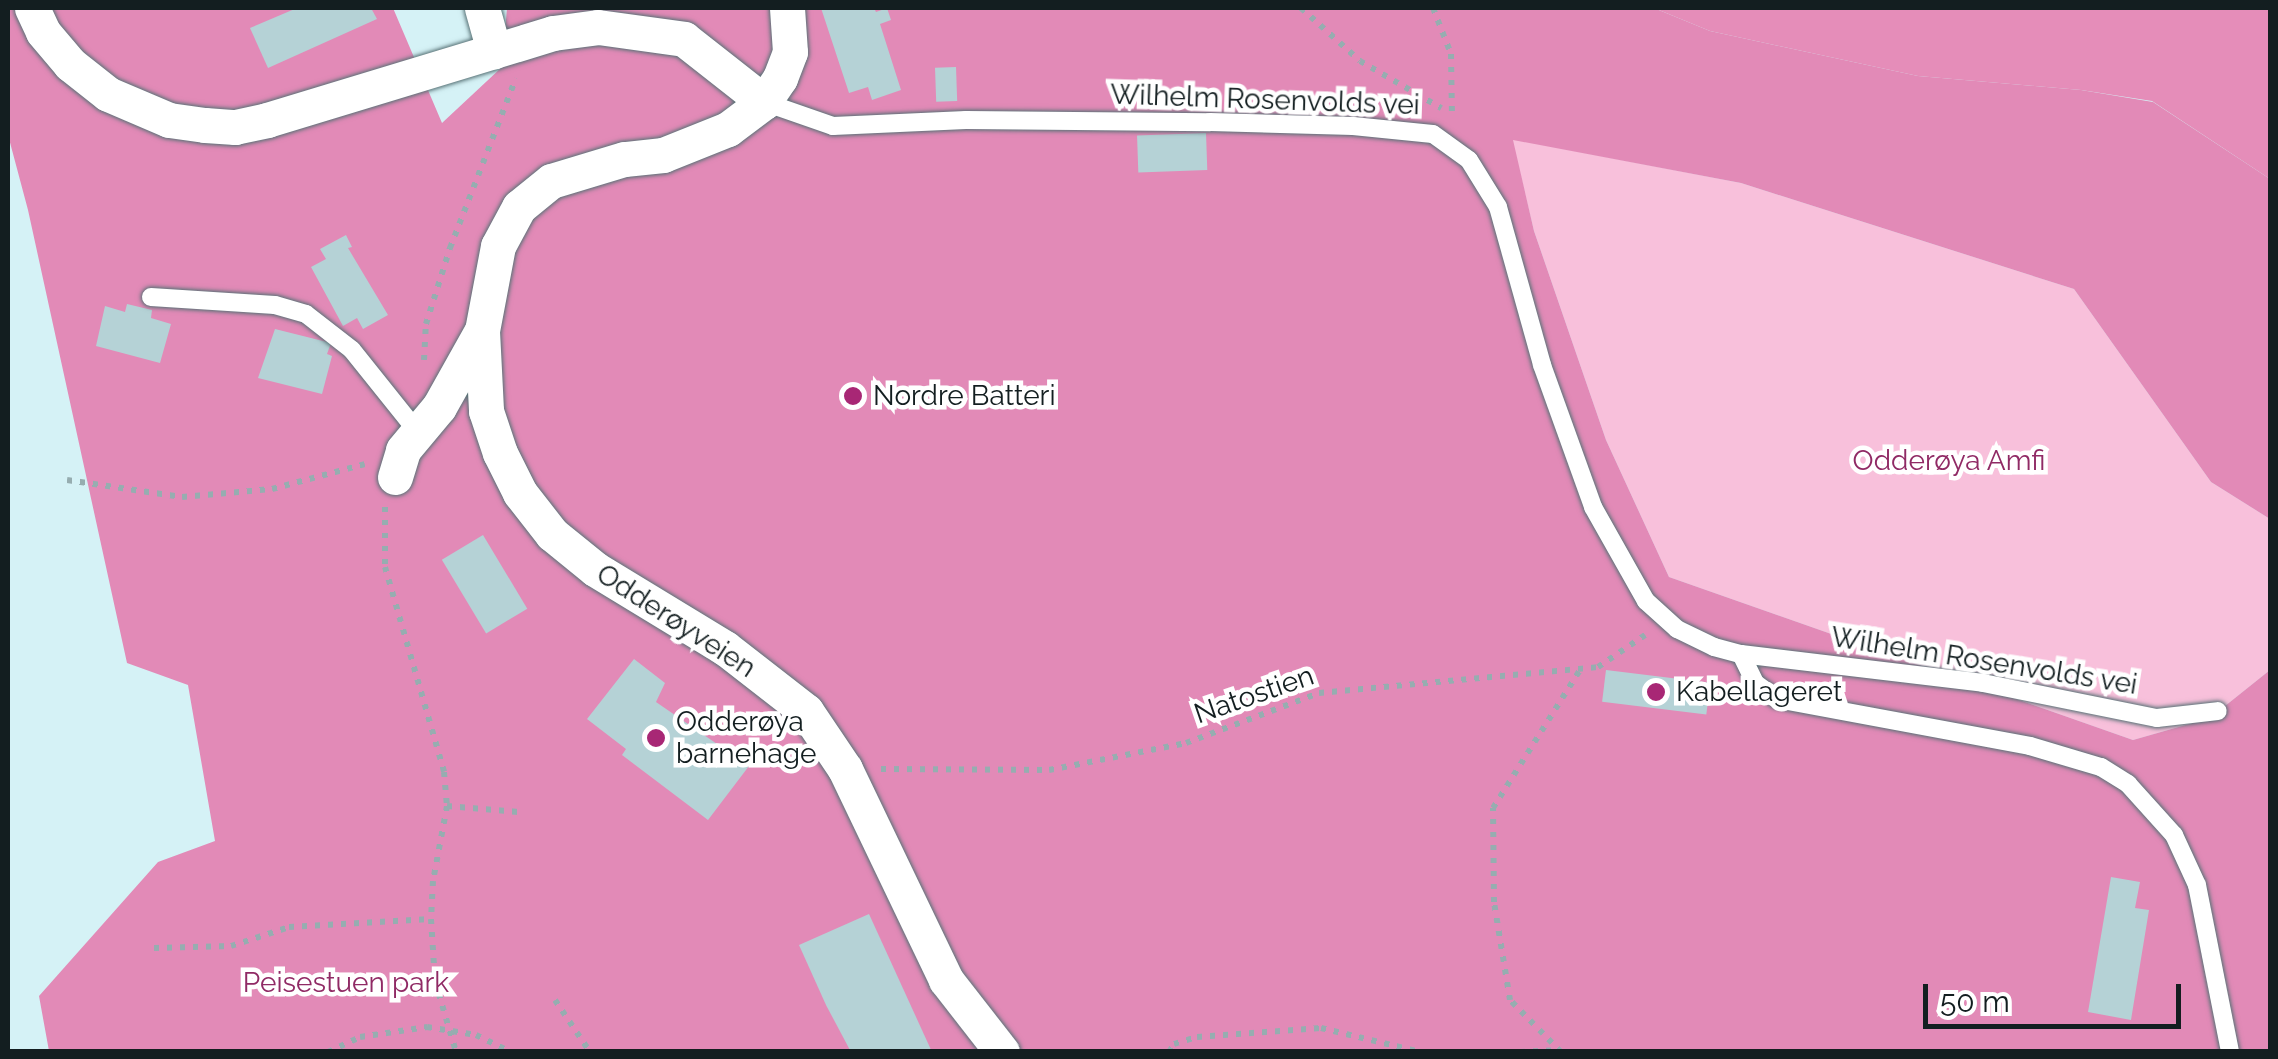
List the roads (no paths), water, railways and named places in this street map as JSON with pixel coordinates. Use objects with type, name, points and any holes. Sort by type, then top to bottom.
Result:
[{"type":"street","points":[[32,8],[43,32],[70,64],[108,94],[154,115],[204,126],[235,127],[267,120],[531,40],[598,27],[684,39],[764,102]]},
{"type":"street","points":[[482,8],[494,51]]},
{"type":"street","name":"Odderøyveien","points":[[787,8],[790,52],[780,78],[764,102],[728,130],[663,154],[624,159],[551,181],[519,206],[498,246],[482,331],[486,411],[500,453],[520,493],[552,534],[595,568],[725,648],[806,711],[845,769],[946,980],[1002,1052]]},
{"type":"street","name":"Odderøyveien","points":[[413,441],[482,331]]},
{"type":"lane","name":"Wilhelm Rosenvolds vei","points":[[764,102],[833,126],[1026,120],[1354,126],[1433,134],[1458,148],[1480,176],[1504,220],[1542,365],[1593,507],[1616,556],[1646,600],[1666,620],[1701,642],[1741,654],[1983,683],[2157,718],[2218,711]]},
{"type":"lane","points":[[151,297],[275,305],[306,314],[352,350],[413,441]]},
{"type":"lane","points":[[1741,654],[1755,683],[1776,699],[2030,746],[2100,767],[2128,784],[2174,835],[2197,885],[2230,1052]]},
{"type":"place","name":"Nordre Batteri","points":[[853,396]]},
{"type":"place","name":"Kabellageret","points":[[1656,692]]},
{"type":"place","name":"Odderøya barnehage","points":[[656,738]]},
{"type":"park label","name":"Odderøya Amfi","points":[[1949,461]]},
{"type":"park label","name":"Peisestuen park","points":[[346,983]]}]
